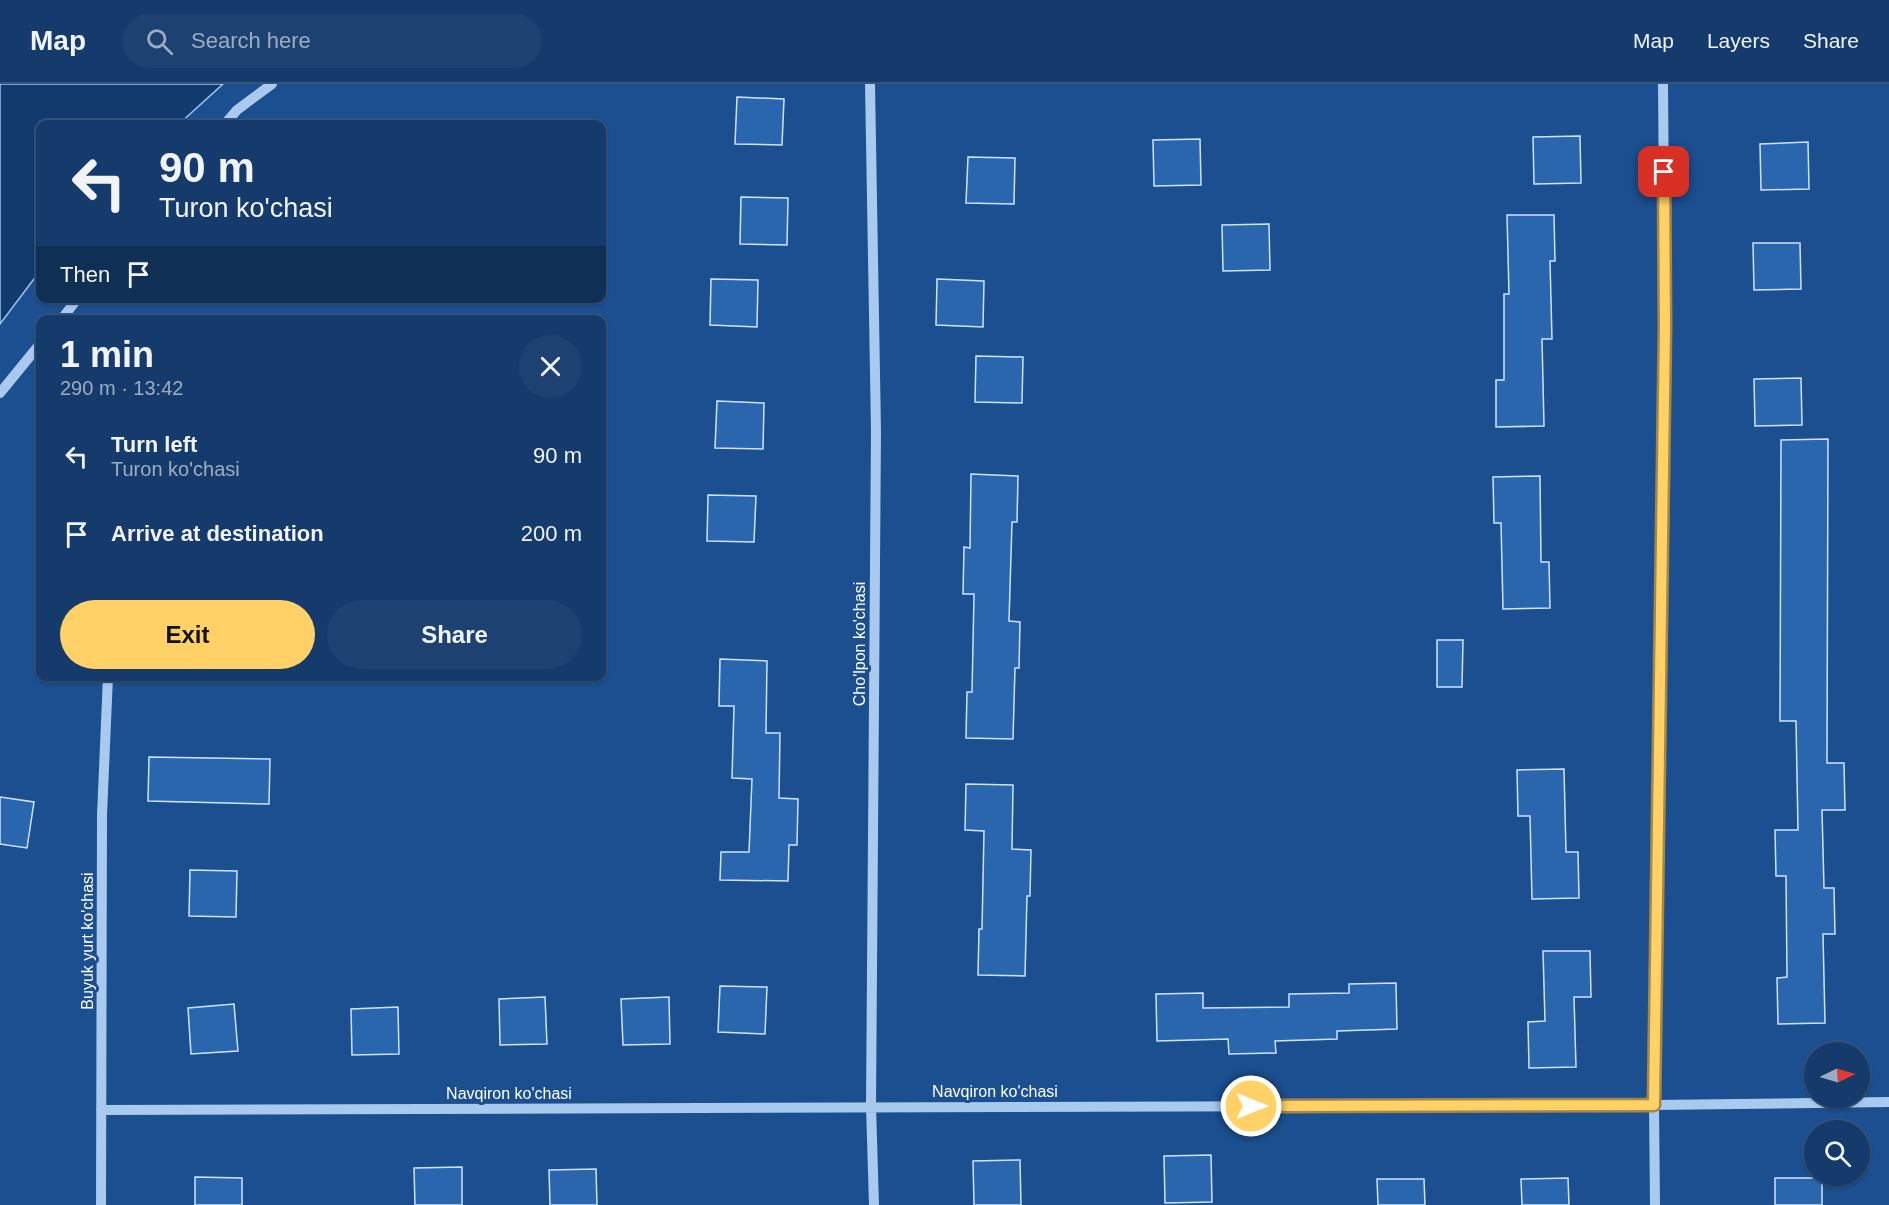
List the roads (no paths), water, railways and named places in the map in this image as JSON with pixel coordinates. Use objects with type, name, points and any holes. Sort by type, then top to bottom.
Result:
[{"type":"street","points":[[228,120],[237,110],[272,84]]},
{"type":"street","name":"Cho'lpon ko'chasi","points":[[870,84],[876,431],[871,1106],[874,1205]]},
{"type":"street","points":[[1655,1205],[1654,1105],[1665,327],[1664,84]]},
{"type":"street","points":[[65,315],[74,303]]},
{"type":"street","points":[[0,393],[36,349]]},
{"type":"street","name":"Buyuk yurt ko'chasi","points":[[101,1205],[102,815],[108,681]]},
{"type":"street","name":"Navqiron ko'chasi","points":[[101,1110],[1654,1105],[1889,1102]]},
{"type":"water","points":[[0,84],[223,84],[183,120],[36,120],[36,276],[0,324]]}]
